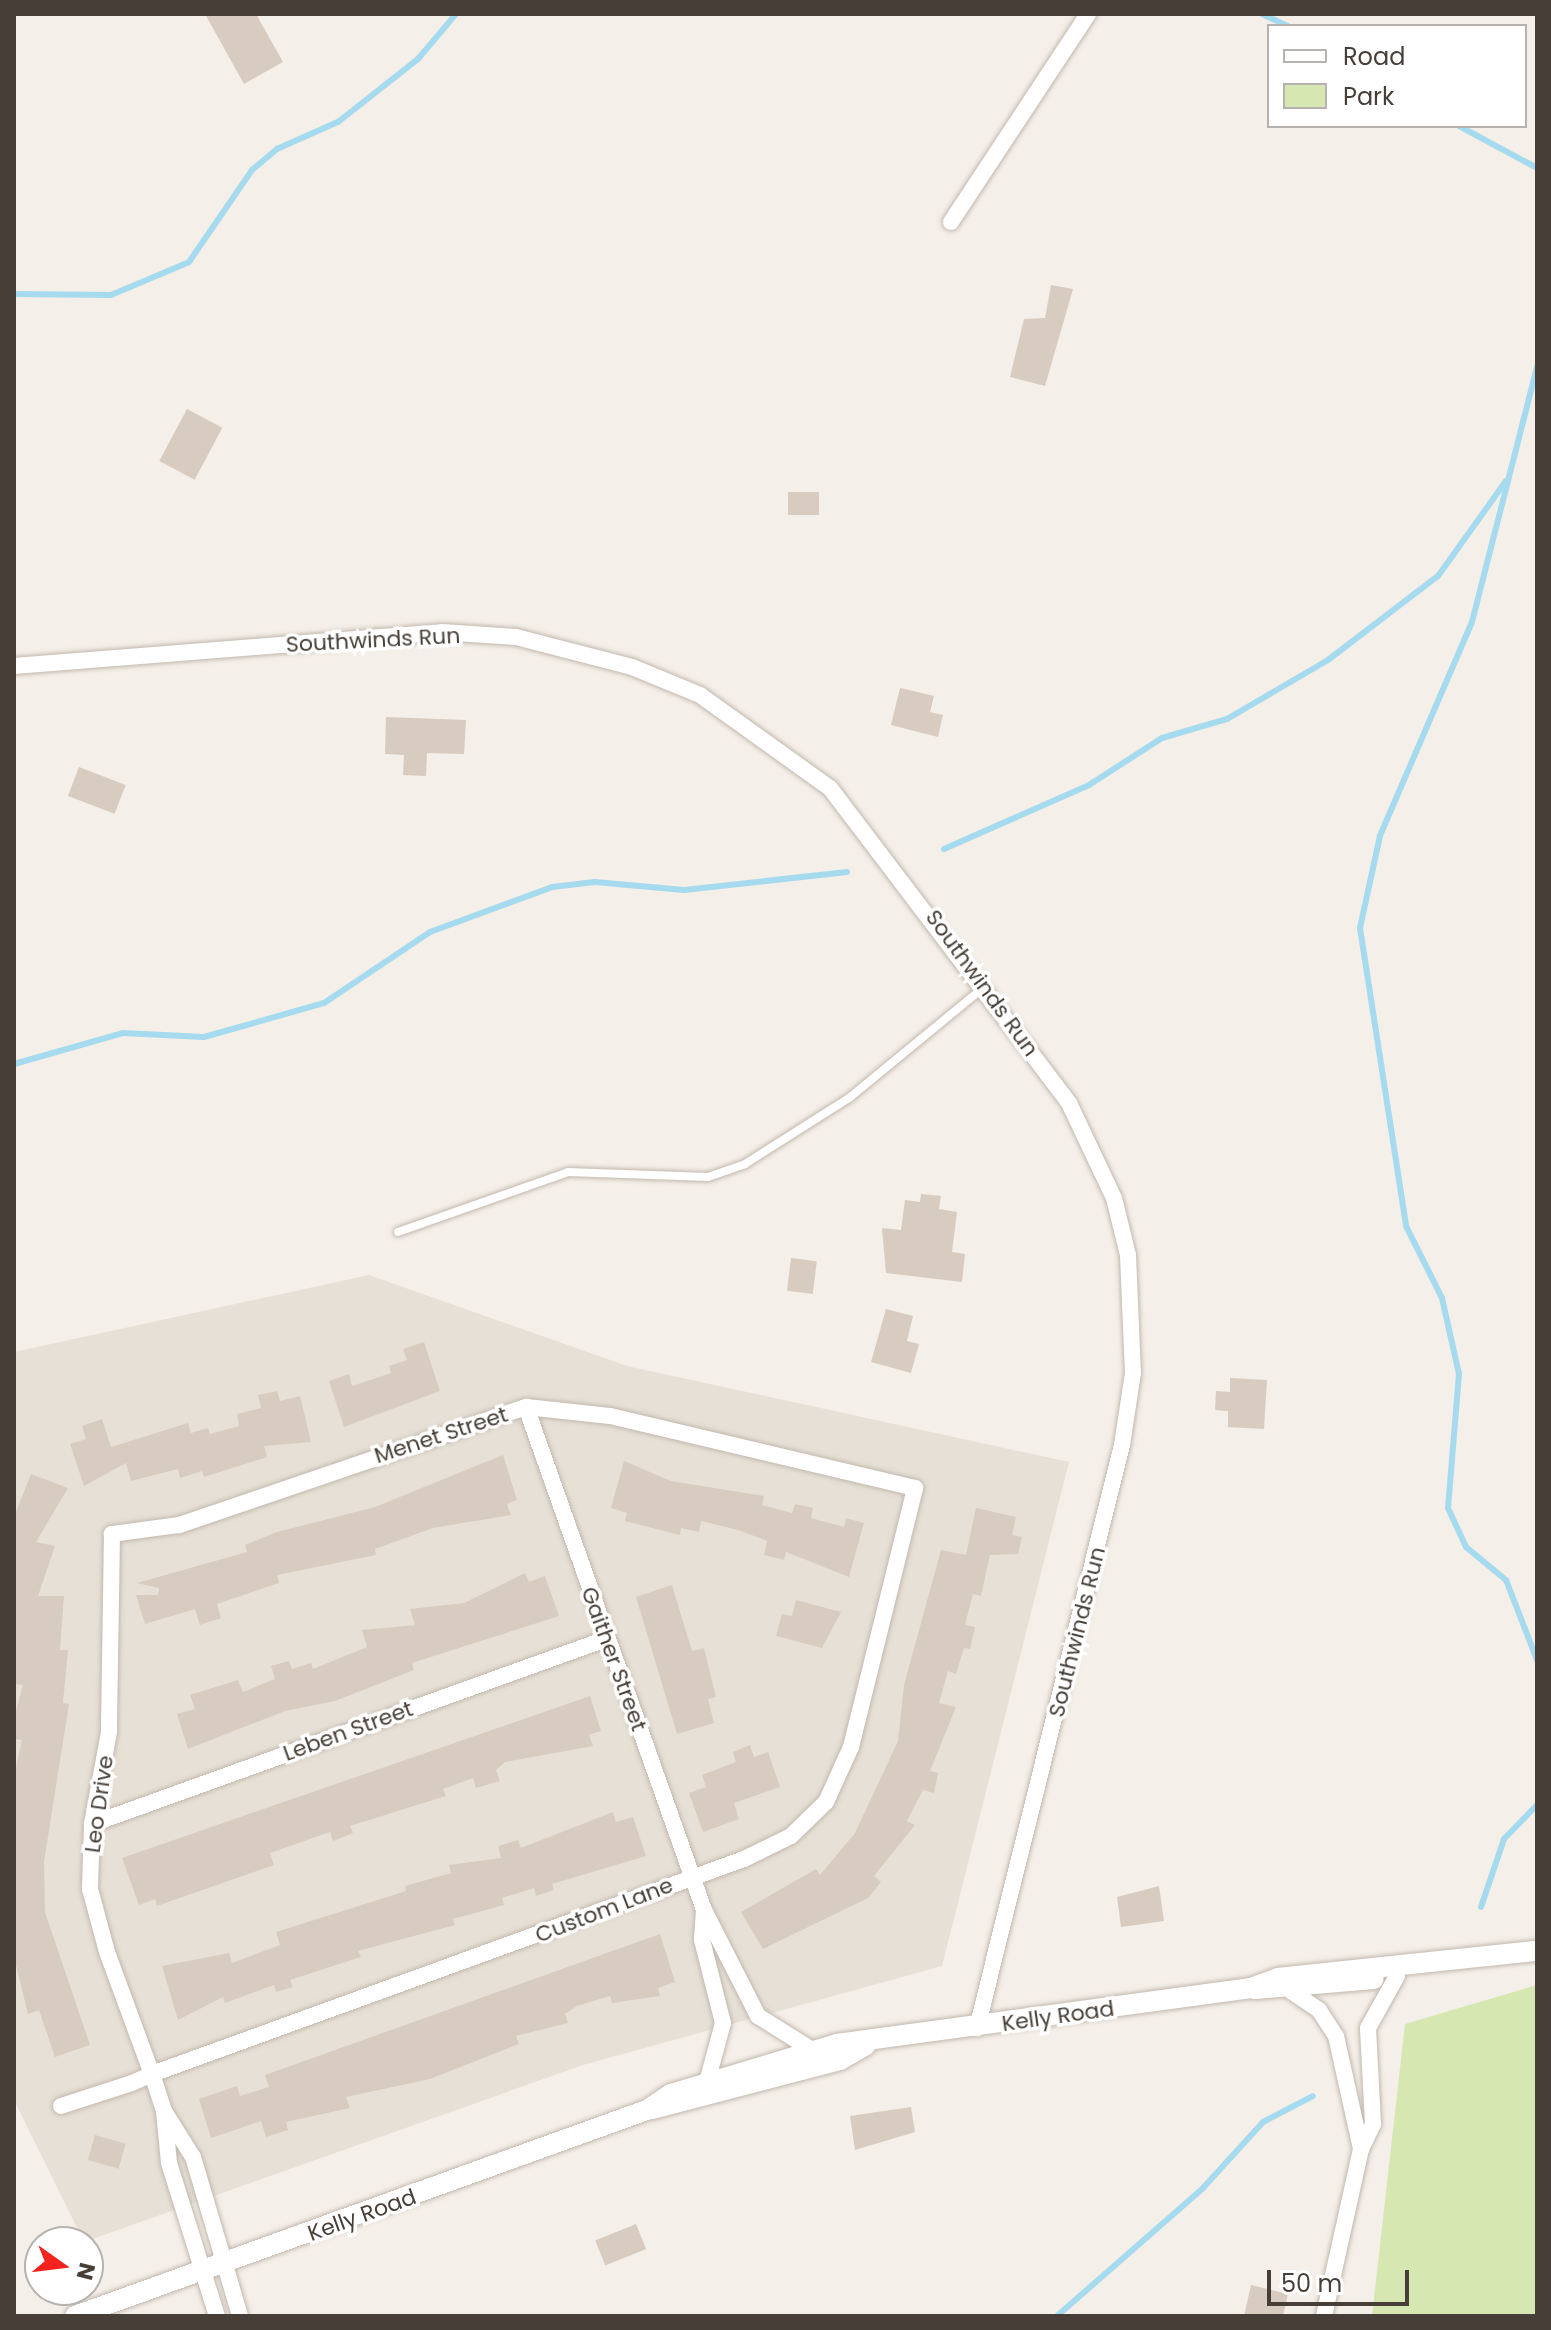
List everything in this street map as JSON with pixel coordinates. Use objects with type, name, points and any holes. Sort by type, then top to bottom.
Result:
[{"type":"street","points":[[951,222],[1088,14]]},
{"type":"street","name":"Southwinds Run","points":[[14,666],[442,632],[516,637],[632,667],[700,695],[830,788],[985,986],[1069,1103],[1095,1152],[1114,1198],[1135,1302],[1122,1445],[977,2028]]},
{"type":"street","name":"Menet Street","points":[[112,1534],[179,1525],[526,1407],[610,1416],[915,1488]]},
{"type":"street","name":"Gaither Street","points":[[526,1407],[704,1910],[758,2016],[812,2050]]},
{"type":"street","name":"Custom Lane","points":[[61,2106],[694,1876],[791,1836],[826,1802],[851,1747],[915,1488]]},
{"type":"street","name":"Leo Drive","points":[[112,1534],[109,1732],[92,1824],[90,1889],[164,2111],[169,2163],[217,2316]]},
{"type":"street","name":"Leben Street","points":[[92,1824],[606,1639]]},
{"type":"street","name":"Gaither Street","points":[[704,1910],[702,1940],[723,2023],[707,2082]]},
{"type":"street","name":"Kelly Road","points":[[1251,1988],[1291,1991],[1397,1976],[1440,1964],[1537,1951]]},
{"type":"street","name":"Kelly Road","points":[[75,2316],[202,2273],[647,2110],[707,2082],[812,2050],[866,2045],[1251,1988],[1410,1960],[1440,1964]]},
{"type":"street","points":[[1324,2316],[1361,2149],[1375,2104],[1368,2028],[1397,1976]]},
{"type":"street","points":[[1291,1991],[1319,2010],[1336,2036],[1361,2149]]},
{"type":"street","name":"Kelly Road","points":[[647,2110],[840,2060],[866,2045]]},
{"type":"street","name":"Leo Drive","points":[[164,2111],[193,2157],[240,2316]]},
{"type":"lane","points":[[398,1232],[568,1172],[708,1177],[745,1164],[849,1098],[985,986]]},
{"type":"shaded area","points":[[369,1275],[627,1366],[1069,1462],[942,1966],[583,2065],[104,2235],[104,2226],[76,2226],[14,2100],[14,1352]]},
{"type":"green space","points":[[1537,1985],[1537,2316],[1372,2316],[1405,2024]]},
{"type":"building","points":[[205,14],[256,14],[283,62],[244,84]]},
{"type":"building","points":[[1051,285],[1073,289],[1045,386],[1010,377],[1024,319],[1045,318]]},
{"type":"building","points":[[187,409],[222,428],[195,480],[159,461]]},
{"type":"building","points":[[788,492],[819,492],[819,515],[788,515]]},
{"type":"building","points":[[900,688],[934,696],[930,712],[943,715],[938,737],[891,725]]},
{"type":"building","points":[[386,717],[466,720],[464,754],[427,753],[426,776],[403,775],[404,755],[385,754]]},
{"type":"building","points":[[79,767],[126,785],[115,814],[68,796]]},
{"type":"building","points":[[921,1194],[941,1196],[939,1209],[957,1212],[952,1252],[965,1254],[962,1282],[886,1273],[882,1228],[901,1230],[905,1200],[920,1202]]},
{"type":"building","points":[[791,1258],[817,1261],[813,1294],[787,1291]]},
{"type":"building","points":[[886,1309],[913,1316],[907,1341],[919,1344],[911,1373],[871,1362]]},
{"type":"building","points":[[424,1342],[440,1391],[344,1427],[329,1381],[349,1374],[352,1386],[391,1373],[389,1366],[407,1360],[403,1349]]},
{"type":"building","points":[[1230,1378],[1267,1380],[1264,1429],[1228,1427],[1228,1411],[1215,1410],[1216,1391],[1230,1392]]},
{"type":"building","points":[[277,1391],[280,1401],[300,1396],[311,1442],[264,1446],[267,1457],[204,1477],[202,1471],[180,1478],[178,1469],[131,1481],[126,1463],[84,1486],[70,1444],[86,1439],[82,1426],[102,1419],[111,1447],[188,1423],[191,1433],[208,1428],[210,1434],[239,1426],[237,1414],[261,1408],[258,1395]]},
{"type":"building","points":[[503,1455],[517,1500],[507,1504],[511,1515],[433,1528],[375,1549],[376,1555],[277,1575],[279,1583],[217,1604],[221,1618],[200,1625],[195,1609],[145,1624],[136,1595],[158,1595],[159,1588],[137,1583],[247,1552],[245,1545],[277,1532],[375,1507]]},
{"type":"building","points":[[624,1461],[671,1481],[764,1496],[762,1505],[792,1513],[795,1504],[813,1508],[811,1518],[844,1527],[846,1518],[864,1523],[849,1577],[786,1552],[784,1560],[764,1555],[767,1541],[738,1530],[701,1521],[699,1532],[681,1528],[680,1535],[625,1521],[627,1513],[611,1508]]},
{"type":"building","points":[[31,1474],[68,1488],[36,1542],[55,1546],[38,1596],[64,1596],[60,1650],[68,1650],[63,1703],[69,1704],[44,1862],[45,1912],[90,2045],[55,2057],[39,2010],[28,2014],[14,1957],[14,1776],[22,1740],[14,1739],[14,1718],[23,1685],[14,1684],[14,1517]]},
{"type":"building","points":[[976,1508],[1016,1517],[1012,1535],[1022,1537],[1018,1554],[990,1555],[981,1596],[973,1594],[965,1625],[975,1627],[970,1649],[964,1648],[956,1674],[948,1671],[939,1703],[956,1707],[930,1771],[938,1773],[934,1793],[923,1790],[907,1821],[915,1825],[874,1876],[881,1882],[868,1898],[763,1949],[741,1912],[816,1869],[820,1875],[855,1833],[898,1741],[904,1685],[941,1550],[966,1555]]},
{"type":"building","points":[[525,1573],[529,1582],[545,1576],[559,1616],[412,1663],[414,1670],[335,1701],[285,1711],[188,1749],[177,1714],[195,1709],[190,1695],[238,1680],[243,1692],[275,1679],[271,1666],[289,1661],[292,1669],[311,1663],[313,1669],[367,1647],[362,1630],[415,1625],[410,1609],[464,1603]]},
{"type":"building","points":[[672,1585],[692,1651],[704,1648],[716,1697],[708,1699],[714,1723],[677,1734],[636,1597]]},
{"type":"building","points":[[796,1600],[841,1612],[822,1648],[776,1636],[782,1614],[792,1616]]},
{"type":"building","points":[[590,1696],[601,1731],[589,1735],[593,1746],[505,1762],[496,1770],[500,1781],[476,1788],[473,1778],[443,1789],[446,1796],[350,1826],[353,1833],[333,1841],[330,1832],[270,1853],[274,1865],[157,1906],[155,1899],[139,1905],[122,1858]]},
{"type":"building","points":[[750,1745],[754,1757],[768,1752],[780,1787],[734,1803],[739,1819],[703,1832],[689,1793],[706,1787],[702,1775],[736,1762],[733,1752]]},
{"type":"building","points":[[613,1812],[616,1822],[633,1817],[646,1856],[552,1884],[554,1890],[536,1896],[534,1888],[502,1898],[504,1905],[453,1919],[455,1925],[358,1951],[361,1957],[290,1980],[293,1987],[276,1992],[274,1985],[225,2003],[223,1997],[178,2020],[162,1966],[229,1953],[232,1963],[280,1945],[276,1932],[406,1891],[405,1886],[451,1873],[449,1865],[501,1858],[498,1846],[518,1840],[521,1848]]},
{"type":"building","points":[[1159,1886],[1164,1921],[1121,1927],[1117,1897]]},
{"type":"building","points":[[660,1934],[675,1982],[658,1988],[660,1996],[612,2003],[610,1996],[577,2006],[565,2014],[568,2023],[516,2036],[519,2044],[430,2079],[346,2097],[350,2108],[286,2122],[288,2130],[266,2137],[261,2121],[211,2138],[199,2099],[237,2086],[240,2096],[269,2087],[265,2075]]},
{"type":"building","points":[[911,2107],[915,2132],[855,2150],[850,2116]]},
{"type":"building","points":[[95,2135],[126,2144],[119,2169],[88,2160]]},
{"type":"building","points":[[636,2224],[646,2249],[605,2266],[595,2240]]},
{"type":"building","points":[[1251,2285],[1288,2294],[1283,2316],[1244,2316]]},
{"type":"waterway","points":[[14,294],[111,295],[189,262],[252,170],[277,149],[338,122],[418,59],[456,14]]},
{"type":"waterway","points":[[1262,14],[1284,24]]},
{"type":"waterway","points":[[1463,128],[1537,168]]},
{"type":"waterway","points":[[1537,367],[1472,622],[1380,836],[1360,928],[1406,1226],[1442,1298],[1459,1374],[1448,1508],[1466,1547],[1506,1580],[1537,1660]]},
{"type":"waterway","points":[[944,849],[1089,785],[1162,738],[1227,719],[1328,660],[1438,576],[1506,481]]},
{"type":"waterway","points":[[14,1064],[123,1033],[204,1037],[324,1003],[430,932],[552,887],[595,882],[684,890],[847,872]]},
{"type":"waterway","points":[[1481,1907],[1504,1839],[1537,1805]]},
{"type":"waterway","points":[[1057,2316],[1203,2188],[1263,2122],[1313,2096]]}]
